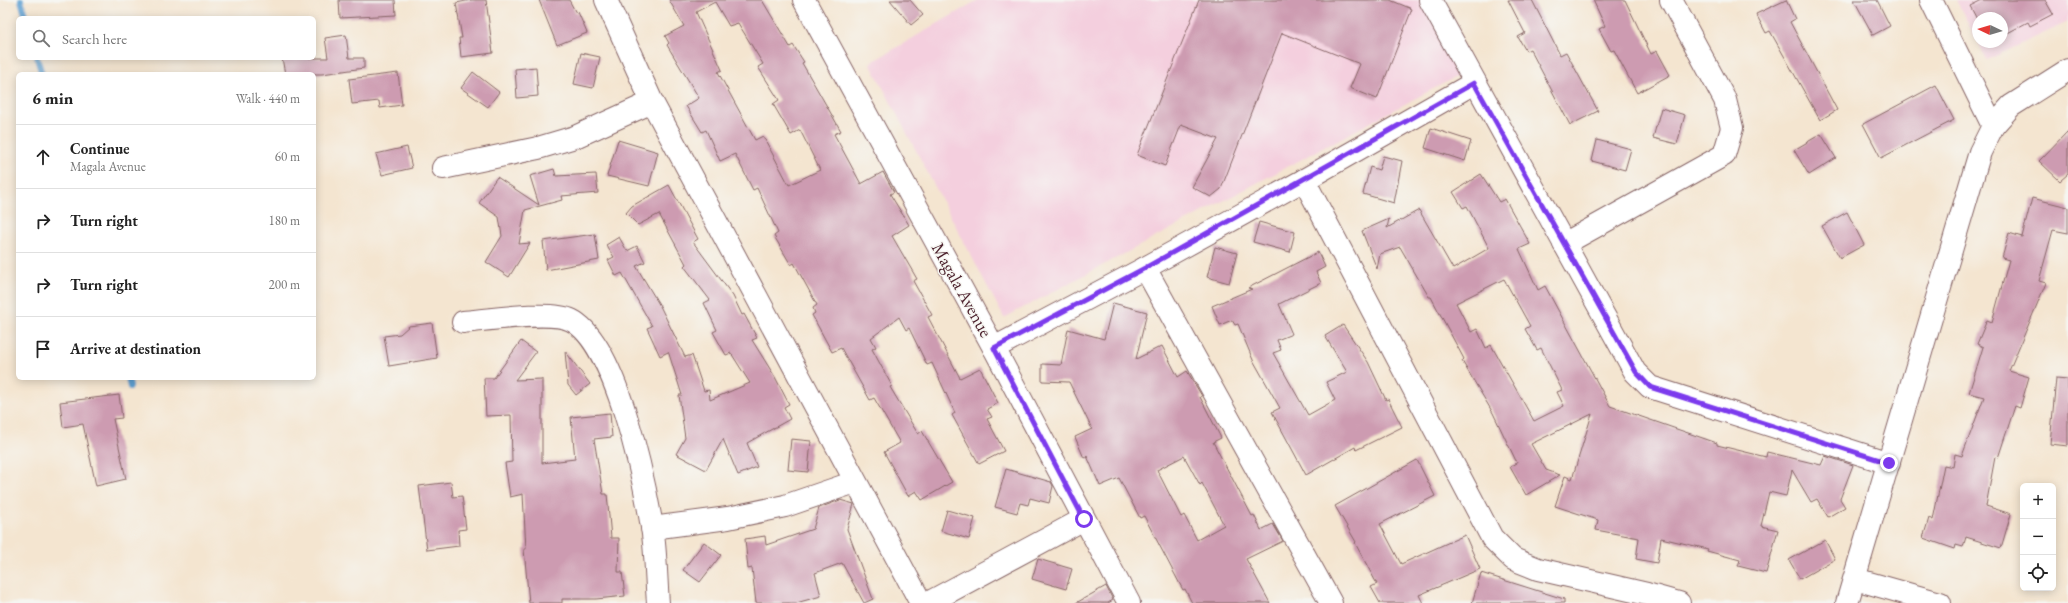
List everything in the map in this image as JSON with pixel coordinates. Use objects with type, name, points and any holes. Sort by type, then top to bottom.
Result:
[{"type":"street","points":[[606,0],[652,102],[921,603]]},
{"type":"street","name":"Magala Avenue","points":[[804,0],[994,348],[1129,603]]},
{"type":"street","points":[[1430,0],[1474,83],[1636,372],[1650,387],[1889,463]]},
{"type":"street","points":[[1564,244],[1724,155],[1732,128],[1725,100],[1671,0]]},
{"type":"street","points":[[1931,0],[1993,126]]},
{"type":"street","points":[[1847,603],[1980,152],[1993,126],[2011,106],[2068,70]]},
{"type":"street","points":[[994,348],[1145,268],[1304,180],[1474,83]]},
{"type":"street","points":[[443,168],[538,148],[575,137],[652,102]]},
{"type":"street","points":[[1304,180],[1492,538],[1512,559],[1538,569],[1647,594],[1679,603]]},
{"type":"street","points":[[1145,268],[1331,603]]},
{"type":"street","points":[[462,322],[547,316],[571,320],[591,336],[617,387],[633,440],[652,528],[658,603]]},
{"type":"street","points":[[652,528],[728,518],[785,506],[855,482]]},
{"type":"street","points":[[928,603],[1084,519]]},
{"type":"street","points":[[1855,579],[1940,603]]},
{"type":"shaded area","points":[[978,0],[1421,0],[1463,73],[1004,318],[870,63]]},
{"type":"shaded area","points":[[1956,0],[2068,0],[2068,22],[1987,60],[1981,48],[2008,48],[2008,12],[1972,12],[1972,31]]},
{"type":"building","points":[[339,0],[395,0],[396,15],[340,18]]},
{"type":"building","points":[[471,0],[486,0],[493,53],[461,57],[459,38],[462,38],[456,3]]},
{"type":"building","points":[[539,0],[569,0],[576,13],[578,12],[587,33],[557,45]]},
{"type":"building","points":[[669,0],[762,0],[790,47],[793,45],[804,62],[802,63],[841,131],[834,134],[861,184],[883,172],[894,192],[890,194],[909,225],[892,236],[917,279],[913,281],[932,315],[928,317],[960,378],[980,368],[998,403],[987,409],[992,417],[987,419],[1004,451],[979,464],[952,415],[955,413],[932,363],[927,365],[909,328],[906,330],[899,317],[871,338],[876,347],[872,349],[892,386],[890,387],[918,434],[922,431],[952,482],[922,500],[916,491],[908,496],[884,452],[900,443],[874,398],[870,400],[841,348],[832,352],[812,315],[815,313],[813,308],[817,305],[794,263],[791,265],[774,236],[778,233],[757,188],[753,190],[735,154],[720,161],[706,130],[702,132],[686,106],[699,98],[667,45],[669,43],[665,36],[684,26]],"holes":[[[715,2],[729,26],[738,23],[763,64],[758,67],[779,100],[773,104],[791,135],[800,130],[820,170],[789,185],[763,136],[755,140],[718,72],[722,70],[696,12]]]},
{"type":"building","points":[[890,0],[910,0],[923,15],[911,25]]},
{"type":"building","points":[[1199,0],[1390,0],[1412,9],[1377,99],[1350,88],[1360,64],[1282,33],[1221,189],[1211,197],[1192,187],[1218,139],[1181,125],[1165,166],[1137,155]]},
{"type":"building","points":[[1508,0],[1532,0],[1560,55],[1566,52],[1598,111],[1570,125],[1530,49],[1526,51],[1518,37],[1525,33]]},
{"type":"building","points":[[1593,0],[1625,0],[1651,54],[1657,51],[1670,75],[1637,93],[1614,50],[1611,51],[1599,29],[1605,26]]},
{"type":"building","points":[[1786,0],[1795,19],[1790,22],[1837,110],[1820,120],[1770,31],[1766,33],[1756,14]]},
{"type":"building","points":[[1854,0],[1877,0],[1890,26],[1873,35]]},
{"type":"building","points":[[1982,0],[2045,0],[2053,14],[2030,26],[2028,22],[2008,33],[2008,12],[1973,12],[1970,6]]},
{"type":"building","points":[[346,35],[349,58],[364,58],[364,68],[322,74],[316,74],[316,72],[285,72],[282,60],[316,60],[316,58],[328,58],[325,38]]},
{"type":"building","points":[[581,53],[600,57],[593,88],[574,84]]},
{"type":"building","points":[[536,67],[538,96],[517,98],[515,69]]},
{"type":"building","points":[[473,72],[499,92],[488,107],[461,88]]},
{"type":"building","points":[[398,73],[402,105],[380,108],[379,101],[352,104],[349,79]]},
{"type":"building","points":[[1936,85],[1954,120],[1881,158],[1863,124]]},
{"type":"building","points":[[1661,108],[1685,115],[1677,144],[1653,138]]},
{"type":"building","points":[[1431,128],[1471,141],[1465,161],[1425,148]]},
{"type":"building","points":[[2068,131],[2068,174],[2060,181],[2039,161]]},
{"type":"building","points":[[1821,134],[1836,158],[1809,175],[1794,150]]},
{"type":"building","points":[[618,140],[658,152],[649,186],[607,176]]},
{"type":"building","points":[[1597,140],[1631,149],[1625,170],[1592,161]]},
{"type":"building","points":[[407,147],[412,168],[382,175],[376,154]]},
{"type":"building","points":[[1383,156],[1402,161],[1394,203],[1363,194],[1370,167],[1379,170]]},
{"type":"building","points":[[554,169],[556,176],[596,174],[598,193],[561,196],[562,200],[525,210],[519,244],[530,243],[509,277],[486,262],[502,236],[499,217],[479,203],[497,177],[539,205],[530,176]]},
{"type":"building","points":[[1481,174],[1499,202],[1505,199],[1530,244],[1519,249],[1538,290],[1545,286],[1610,406],[1717,443],[1717,445],[1766,457],[1767,452],[1821,465],[1825,456],[1853,465],[1840,499],[1845,507],[1828,517],[1817,499],[1811,502],[1792,470],[1786,496],[1769,492],[1761,526],[1778,530],[1766,573],[1738,566],[1740,560],[1707,551],[1708,549],[1661,538],[1657,563],[1636,559],[1639,538],[1596,530],[1598,520],[1555,506],[1565,476],[1572,479],[1592,414],[1531,444],[1546,470],[1560,475],[1526,495],[1510,467],[1517,463],[1493,413],[1462,361],[1464,359],[1431,297],[1429,297],[1400,247],[1380,254],[1377,269],[1362,231],[1389,219],[1387,228],[1419,210],[1453,269],[1489,248],[1467,206],[1463,208],[1453,192]],"holes":[[[1504,279],[1530,326],[1525,329],[1537,350],[1541,348],[1562,390],[1557,392],[1564,406],[1534,421],[1491,345],[1486,348],[1477,329],[1471,332],[1456,303]]]},
{"type":"building","points":[[669,185],[698,239],[693,242],[733,296],[742,315],[744,314],[757,338],[752,340],[775,377],[789,404],[784,407],[790,419],[747,443],[757,467],[738,475],[723,439],[706,470],[676,454],[685,438],[679,395],[682,395],[669,354],[668,352],[660,356],[647,328],[652,326],[622,273],[616,276],[608,260],[614,257],[606,245],[619,237],[627,251],[637,246],[645,262],[636,266],[660,306],[685,357],[692,355],[704,391],[709,390],[710,400],[750,383],[731,353],[726,355],[713,332],[717,330],[704,303],[710,300],[684,266],[686,264],[659,214],[638,225],[626,213],[632,206]]},
{"type":"building","points":[[2032,198],[2068,207],[2068,233],[2053,230],[2039,281],[2046,283],[2009,371],[2029,377],[2020,408],[2015,406],[1998,458],[1995,457],[1986,506],[2011,514],[2001,548],[1966,537],[1963,547],[1956,545],[1955,549],[1923,538],[1929,518],[1933,520],[1944,465],[1953,467],[1955,454],[1962,456],[1984,397],[1969,393],[1983,347],[1977,344],[1987,320],[1992,322],[2009,260],[2002,258],[2009,233],[2022,237]]},
{"type":"building","points":[[1847,212],[1864,245],[1840,258],[1822,226]]},
{"type":"building","points":[[1259,222],[1295,232],[1290,252],[1253,242]]},
{"type":"building","points":[[595,234],[599,260],[546,270],[543,241]]},
{"type":"building","points":[[1215,247],[1237,253],[1229,283],[1207,277]]},
{"type":"building","points":[[1318,252],[1325,267],[1316,272],[1321,283],[1279,304],[1292,334],[1277,340],[1281,350],[1273,353],[1308,415],[1335,400],[1326,382],[1347,372],[1325,336],[1343,325],[1368,362],[1386,400],[1388,399],[1402,427],[1356,450],[1355,447],[1306,475],[1272,412],[1280,408],[1253,360],[1238,324],[1235,325],[1232,320],[1220,325],[1212,306],[1252,289],[1248,288]]},
{"type":"building","points":[[1113,303],[1147,312],[1136,359],[1162,346],[1178,377],[1187,371],[1202,396],[1200,397],[1221,438],[1213,442],[1252,516],[1254,515],[1261,530],[1273,524],[1283,541],[1246,559],[1270,603],[1192,603],[1185,589],[1183,590],[1144,516],[1140,518],[1119,478],[1100,486],[1087,456],[1084,458],[1075,437],[1092,429],[1069,382],[1042,381],[1042,364],[1061,365],[1068,329],[1104,339]],"holes":[[[1184,456],[1200,485],[1202,483],[1224,525],[1197,540],[1184,515],[1181,517],[1157,470]]]},
{"type":"building","points":[[432,323],[437,358],[389,366],[384,336],[400,334],[409,326]]},
{"type":"building","points":[[521,341],[536,352],[515,380],[542,379],[542,463],[575,459],[571,417],[610,413],[612,437],[594,439],[603,494],[607,494],[611,538],[619,538],[618,572],[622,572],[625,596],[596,599],[562,599],[562,603],[529,603],[524,549],[526,549],[523,494],[510,497],[505,463],[512,462],[511,415],[486,416],[484,378],[494,378]]},
{"type":"building","points":[[565,351],[590,384],[576,395],[568,385]]},
{"type":"building","points":[[2056,378],[2068,379],[2068,446],[2050,444]]},
{"type":"building","points":[[119,395],[122,418],[113,419],[126,479],[96,486],[83,424],[63,427],[60,402]]},
{"type":"building","points":[[791,439],[811,441],[808,472],[788,470]]},
{"type":"building","points":[[1417,460],[1435,496],[1380,524],[1401,564],[1465,535],[1480,569],[1419,595],[1423,603],[1380,603],[1371,587],[1377,584],[1355,543],[1356,542],[1335,506]]},
{"type":"building","points":[[1006,469],[1051,482],[1053,486],[1049,503],[1030,498],[1028,505],[1020,503],[1017,513],[995,507]]},
{"type":"building","points":[[451,482],[453,497],[462,496],[466,529],[458,530],[459,546],[427,550],[419,486]]},
{"type":"building","points":[[840,500],[854,504],[847,529],[873,599],[864,603],[842,563],[815,573],[821,596],[796,603],[756,603],[752,568],[748,569],[745,539],[765,536],[766,545],[813,529],[819,508]]},
{"type":"building","points":[[947,510],[975,518],[969,539],[941,531]]},
{"type":"building","points":[[1825,540],[1835,559],[1800,579],[1789,560]]},
{"type":"building","points":[[704,542],[721,555],[700,582],[683,570]]},
{"type":"building","points":[[1038,559],[1072,569],[1066,589],[1032,579]]},
{"type":"building","points":[[1481,573],[1564,599],[1564,603],[1472,603]]},
{"type":"building","points":[[1106,586],[1113,600],[1108,603],[1076,603]]},
{"type":"waterway","points":[[21,0],[25,16]]},
{"type":"waterway","points":[[38,60],[41,72]]},
{"type":"waterway","points":[[128,380],[130,387]]},
{"type":"route","points":[[1084,519],[994,348],[1145,268],[1304,180],[1474,83],[1636,372],[1650,387],[1889,463]]}]
